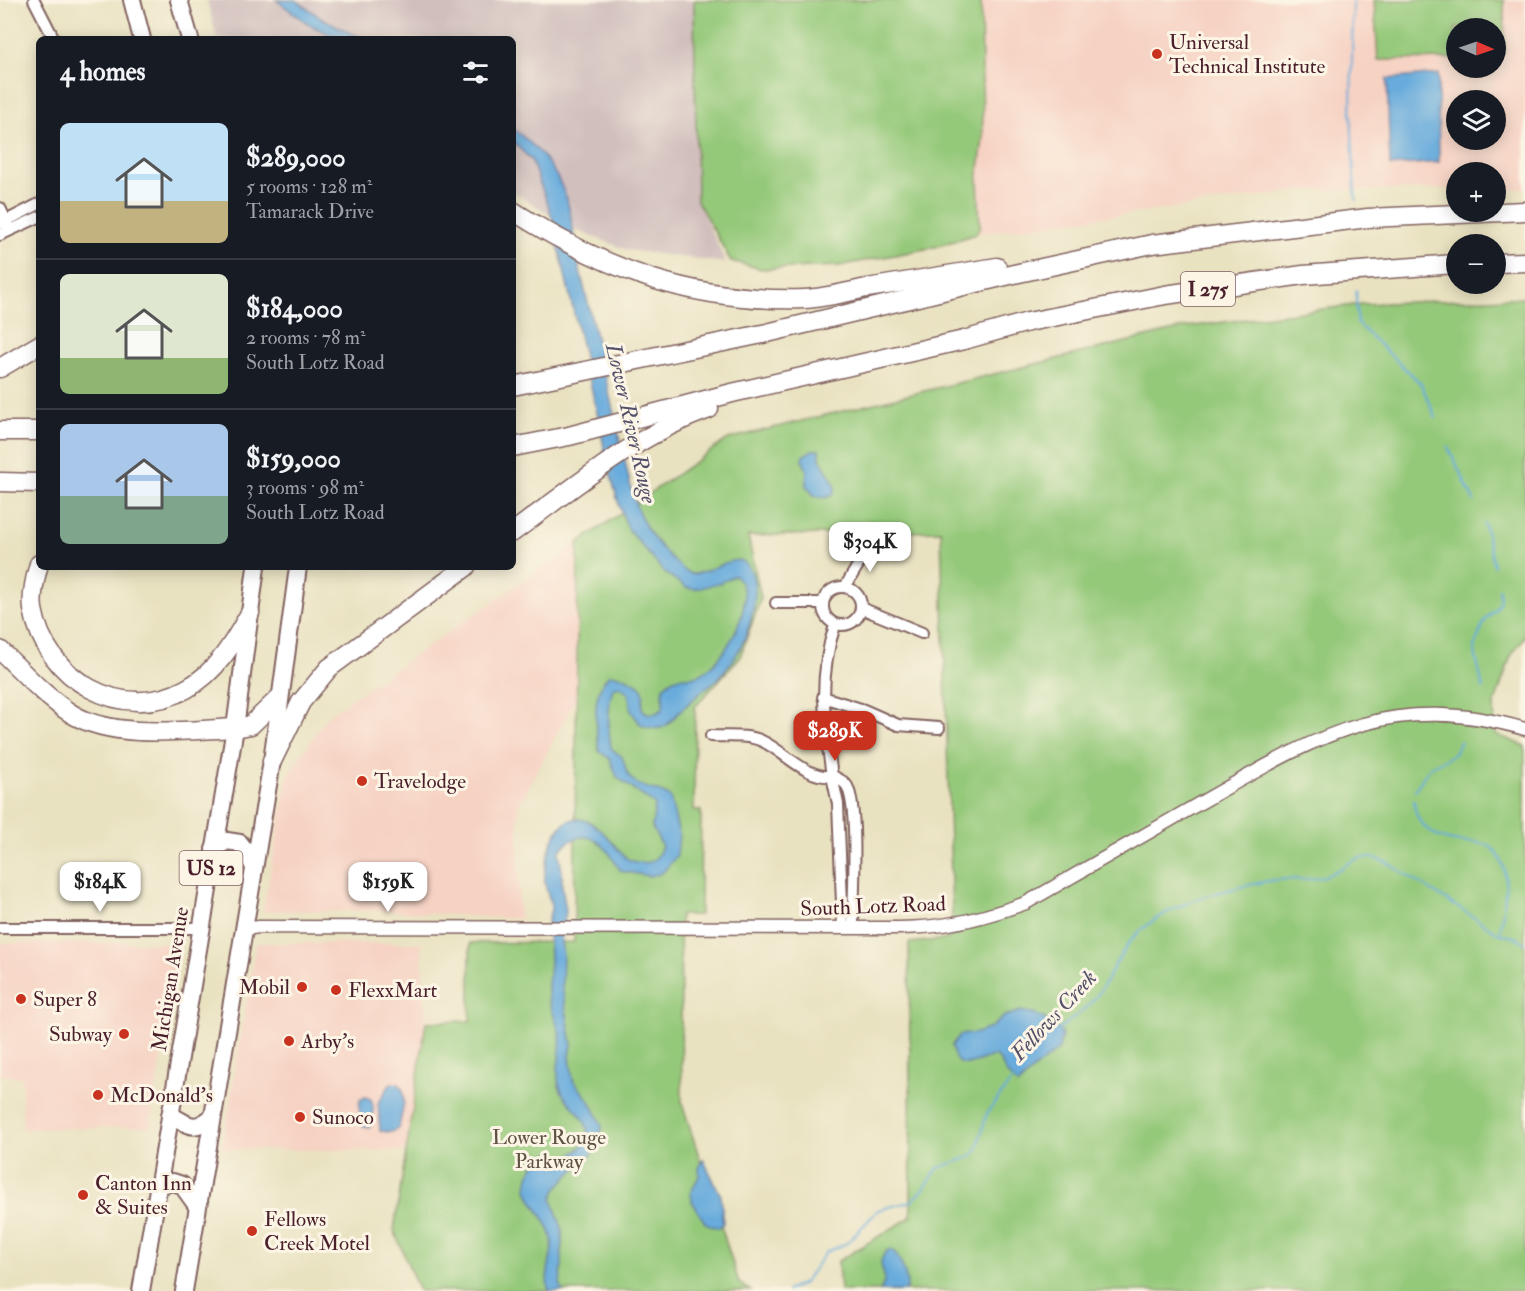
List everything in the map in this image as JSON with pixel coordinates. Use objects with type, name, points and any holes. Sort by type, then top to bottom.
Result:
[{"type":"highway","name":"I 275","points":[[516,385],[767,333],[1128,249],[1368,218],[1525,211]]},
{"type":"highway","points":[[520,216],[591,256],[662,283],[734,297],[806,299],[1077,252],[1128,249]]},
{"type":"highway","points":[[1506,263],[1525,262]]},
{"type":"highway","name":"I 275","points":[[659,420],[707,410],[908,358],[1028,322],[1165,295],[1303,275],[1446,265]]},
{"type":"highway","points":[[0,368],[36,347]]},
{"type":"highway","points":[[516,446],[659,420]]},
{"type":"highway","points":[[516,530],[626,450],[659,420]]},
{"type":"highway","points":[[0,431],[36,431]]},
{"type":"highway","points":[[0,482],[36,483]]},
{"type":"highway","points":[[37,570],[34,583],[33,609],[49,651],[62,669],[83,686],[111,697],[143,701],[185,690],[207,675],[232,643],[250,613]]},
{"type":"highway","points":[[272,761],[302,702],[329,668],[462,570]]},
{"type":"highway","points":[[0,650],[62,706],[74,715],[98,725],[138,731],[235,728],[251,725],[279,698]]},
{"type":"main road","points":[[132,0],[141,36]]},
{"type":"main road","points":[[178,0],[189,36]]},
{"type":"main road","name":"Michigan Avenue","points":[[141,1291],[235,728],[256,570]]},
{"type":"main road","name":"US 12","points":[[184,1291],[272,761],[298,570]]},
{"type":"main road","points":[[214,849],[227,841],[240,843],[254,867]]},
{"type":"main road","points":[[170,1115],[194,1127],[212,1117]]},
{"type":"main road","points":[[157,1186],[173,1182],[182,1185],[197,1206]]},
{"type":"street","points":[[34,0],[52,36]]},
{"type":"street","points":[[0,208],[4,228],[36,211]]},
{"type":"street","points":[[845,587],[870,545]]},
{"type":"street","points":[[845,587],[859,597],[861,608],[857,619],[852,623],[835,625],[825,616],[823,603],[825,597],[833,589],[845,587]]},
{"type":"street","points":[[776,603],[823,603]]},
{"type":"street","points":[[861,608],[921,633]]},
{"type":"street","points":[[832,776],[822,697],[827,649],[835,625]]},
{"type":"street","points":[[822,697],[864,710],[898,725],[939,728]]},
{"type":"street","name":"South Lotz Road","points":[[244,929],[259,927],[848,928],[919,927],[955,923],[1026,903],[1286,754],[1350,727],[1386,718],[1433,714],[1482,718],[1525,729]]},
{"type":"street","points":[[711,736],[759,739],[809,771],[823,777],[832,776],[847,787],[851,799],[854,848],[848,928]]},
{"type":"street","points":[[0,928],[201,928]]},
{"type":"shaded area","points":[[207,0],[694,0],[697,201],[726,263],[628,250],[578,231],[516,194],[516,36],[216,36]]},
{"type":"shaded area","points":[[977,0],[1525,0],[1525,189],[1506,189],[1506,162],[1446,162],[1446,189],[1307,190],[976,234]]},
{"type":"shaded area","points":[[578,543],[576,698],[518,807],[519,919],[391,911],[263,911],[288,775],[328,715]]},
{"type":"shaded area","points":[[0,943],[179,943],[150,1127],[22,1129],[22,1077],[0,1075]]},
{"type":"shaded area","points":[[256,943],[421,943],[426,1022],[406,1151],[222,1149]]},
{"type":"green space","points":[[694,0],[981,0],[983,139],[978,176],[980,227],[976,234],[935,247],[839,266],[762,269],[731,261],[697,201]]},
{"type":"green space","points":[[1374,0],[1504,0],[1504,18],[1446,18],[1446,59],[1378,60]]},
{"type":"green space","name":"Lower Rouge Parkway","points":[[1525,298],[1525,637],[1511,656],[1494,705],[1495,734],[1525,746],[1525,1291],[840,1291],[838,1261],[911,1217],[909,943],[948,939],[952,915],[941,531],[748,536],[761,598],[740,657],[695,707],[694,810],[701,811],[700,915],[680,915],[682,1103],[739,1283],[751,1291],[419,1291],[394,1230],[426,1022],[470,1021],[470,943],[574,942],[578,543],[728,439],[1187,327],[1362,304]]},
{"type":"water","points":[[276,0],[296,0],[320,17],[357,36],[333,36],[310,25]]},
{"type":"water","points":[[1438,74],[1439,162],[1390,166],[1387,79]]},
{"type":"water","points":[[516,131],[535,147],[547,162],[566,196],[579,267],[639,514],[652,536],[682,569],[692,574],[739,560],[751,570],[755,594],[754,608],[746,635],[734,657],[717,680],[665,726],[649,728],[641,725],[631,711],[629,694],[620,686],[613,688],[609,718],[611,748],[622,757],[631,779],[643,787],[662,792],[670,797],[679,834],[677,855],[665,870],[649,876],[621,871],[599,842],[587,837],[569,842],[559,852],[566,911],[561,941],[562,987],[572,1044],[570,1057],[573,1080],[591,1103],[602,1125],[601,1137],[592,1154],[565,1179],[555,1191],[552,1200],[562,1228],[560,1284],[563,1291],[549,1291],[547,1279],[552,1239],[548,1226],[527,1189],[530,1172],[539,1159],[549,1153],[561,1158],[567,1157],[582,1146],[588,1135],[584,1120],[562,1092],[558,1079],[560,1036],[549,1001],[548,990],[550,959],[548,923],[551,907],[545,875],[548,855],[561,827],[568,821],[576,819],[592,823],[599,828],[629,860],[645,863],[657,857],[662,846],[652,827],[655,805],[617,777],[610,759],[599,751],[596,711],[599,691],[609,675],[623,677],[641,688],[642,705],[645,712],[653,714],[659,712],[663,708],[663,687],[671,680],[701,674],[721,656],[737,628],[744,598],[742,585],[735,575],[720,583],[695,589],[687,588],[664,572],[628,529],[606,458],[550,210],[531,160],[516,145]]},
{"type":"water","points":[[812,450],[819,450],[821,461],[835,486],[833,494],[828,497],[814,495],[806,486],[807,470],[802,460],[803,456]]},
{"type":"water","points":[[1021,1011],[1044,1019],[1062,1034],[1059,1049],[1018,1085],[1006,1073],[1000,1060],[994,1056],[968,1064],[957,1061],[952,1045],[960,1035],[977,1033],[990,1028],[1005,1016]]},
{"type":"water","points":[[391,1083],[399,1084],[404,1094],[399,1128],[392,1132],[380,1131],[378,1103]]},
{"type":"water","points":[[365,1097],[371,1099],[373,1105],[370,1127],[363,1126],[359,1107],[360,1100]]},
{"type":"water","points":[[703,1159],[721,1196],[723,1224],[718,1228],[705,1223],[692,1201],[691,1192],[699,1176],[699,1168]]},
{"type":"water","points":[[891,1249],[898,1257],[905,1273],[907,1288],[905,1291],[880,1291],[884,1278],[881,1261],[885,1252]]},
{"type":"waterway","points":[[1353,0],[1351,112],[1357,200]]},
{"type":"waterway","points":[[1356,290],[1357,323],[1421,384],[1436,418]]},
{"type":"waterway","points":[[1447,445],[1474,501]]},
{"type":"waterway","points":[[1484,523],[1494,566]]},
{"type":"waterway","points":[[1483,689],[1474,647],[1485,620],[1497,608],[1500,600],[1499,589]]},
{"type":"waterway","points":[[1415,790],[1429,768],[1454,754],[1461,741]]},
{"type":"waterway","points":[[1414,801],[1417,816],[1431,832],[1453,841],[1480,843],[1497,853],[1504,868],[1505,877],[1500,934]]},
{"type":"waterway","name":"Fellows Creek","points":[[1058,1030],[1092,1002],[1132,939],[1162,915],[1198,899],[1236,888],[1274,880],[1319,878],[1365,857],[1386,862],[1500,934],[1518,938],[1525,943]]},
{"type":"waterway","name":"Fellows Creek","points":[[787,1291],[804,1283],[826,1252],[847,1243],[878,1210],[912,1201],[924,1189],[938,1168],[973,1154],[977,1149],[987,1113],[1013,1079]]},
{"type":"place","name":"Universal Technical Institute","points":[[1157,54]]},
{"type":"place","name":"Travelodge","points":[[362,781]]},
{"type":"place","name":"Mobil","points":[[302,987]]},
{"type":"place","name":"FlexxMart","points":[[336,990]]},
{"type":"place","name":"Super 8","points":[[21,999]]},
{"type":"place","name":"Subway","points":[[124,1034]]},
{"type":"place","name":"Arby's","points":[[289,1041]]},
{"type":"place","name":"McDonald's","points":[[98,1095]]},
{"type":"place","name":"Sunoco","points":[[300,1117]]},
{"type":"place","name":"Canton Inn & Suites","points":[[83,1195]]},
{"type":"place","name":"Fellows Creek Motel","points":[[252,1231]]},
{"type":"water label","name":"Lower River Rouge","points":[[632,423]]}]
